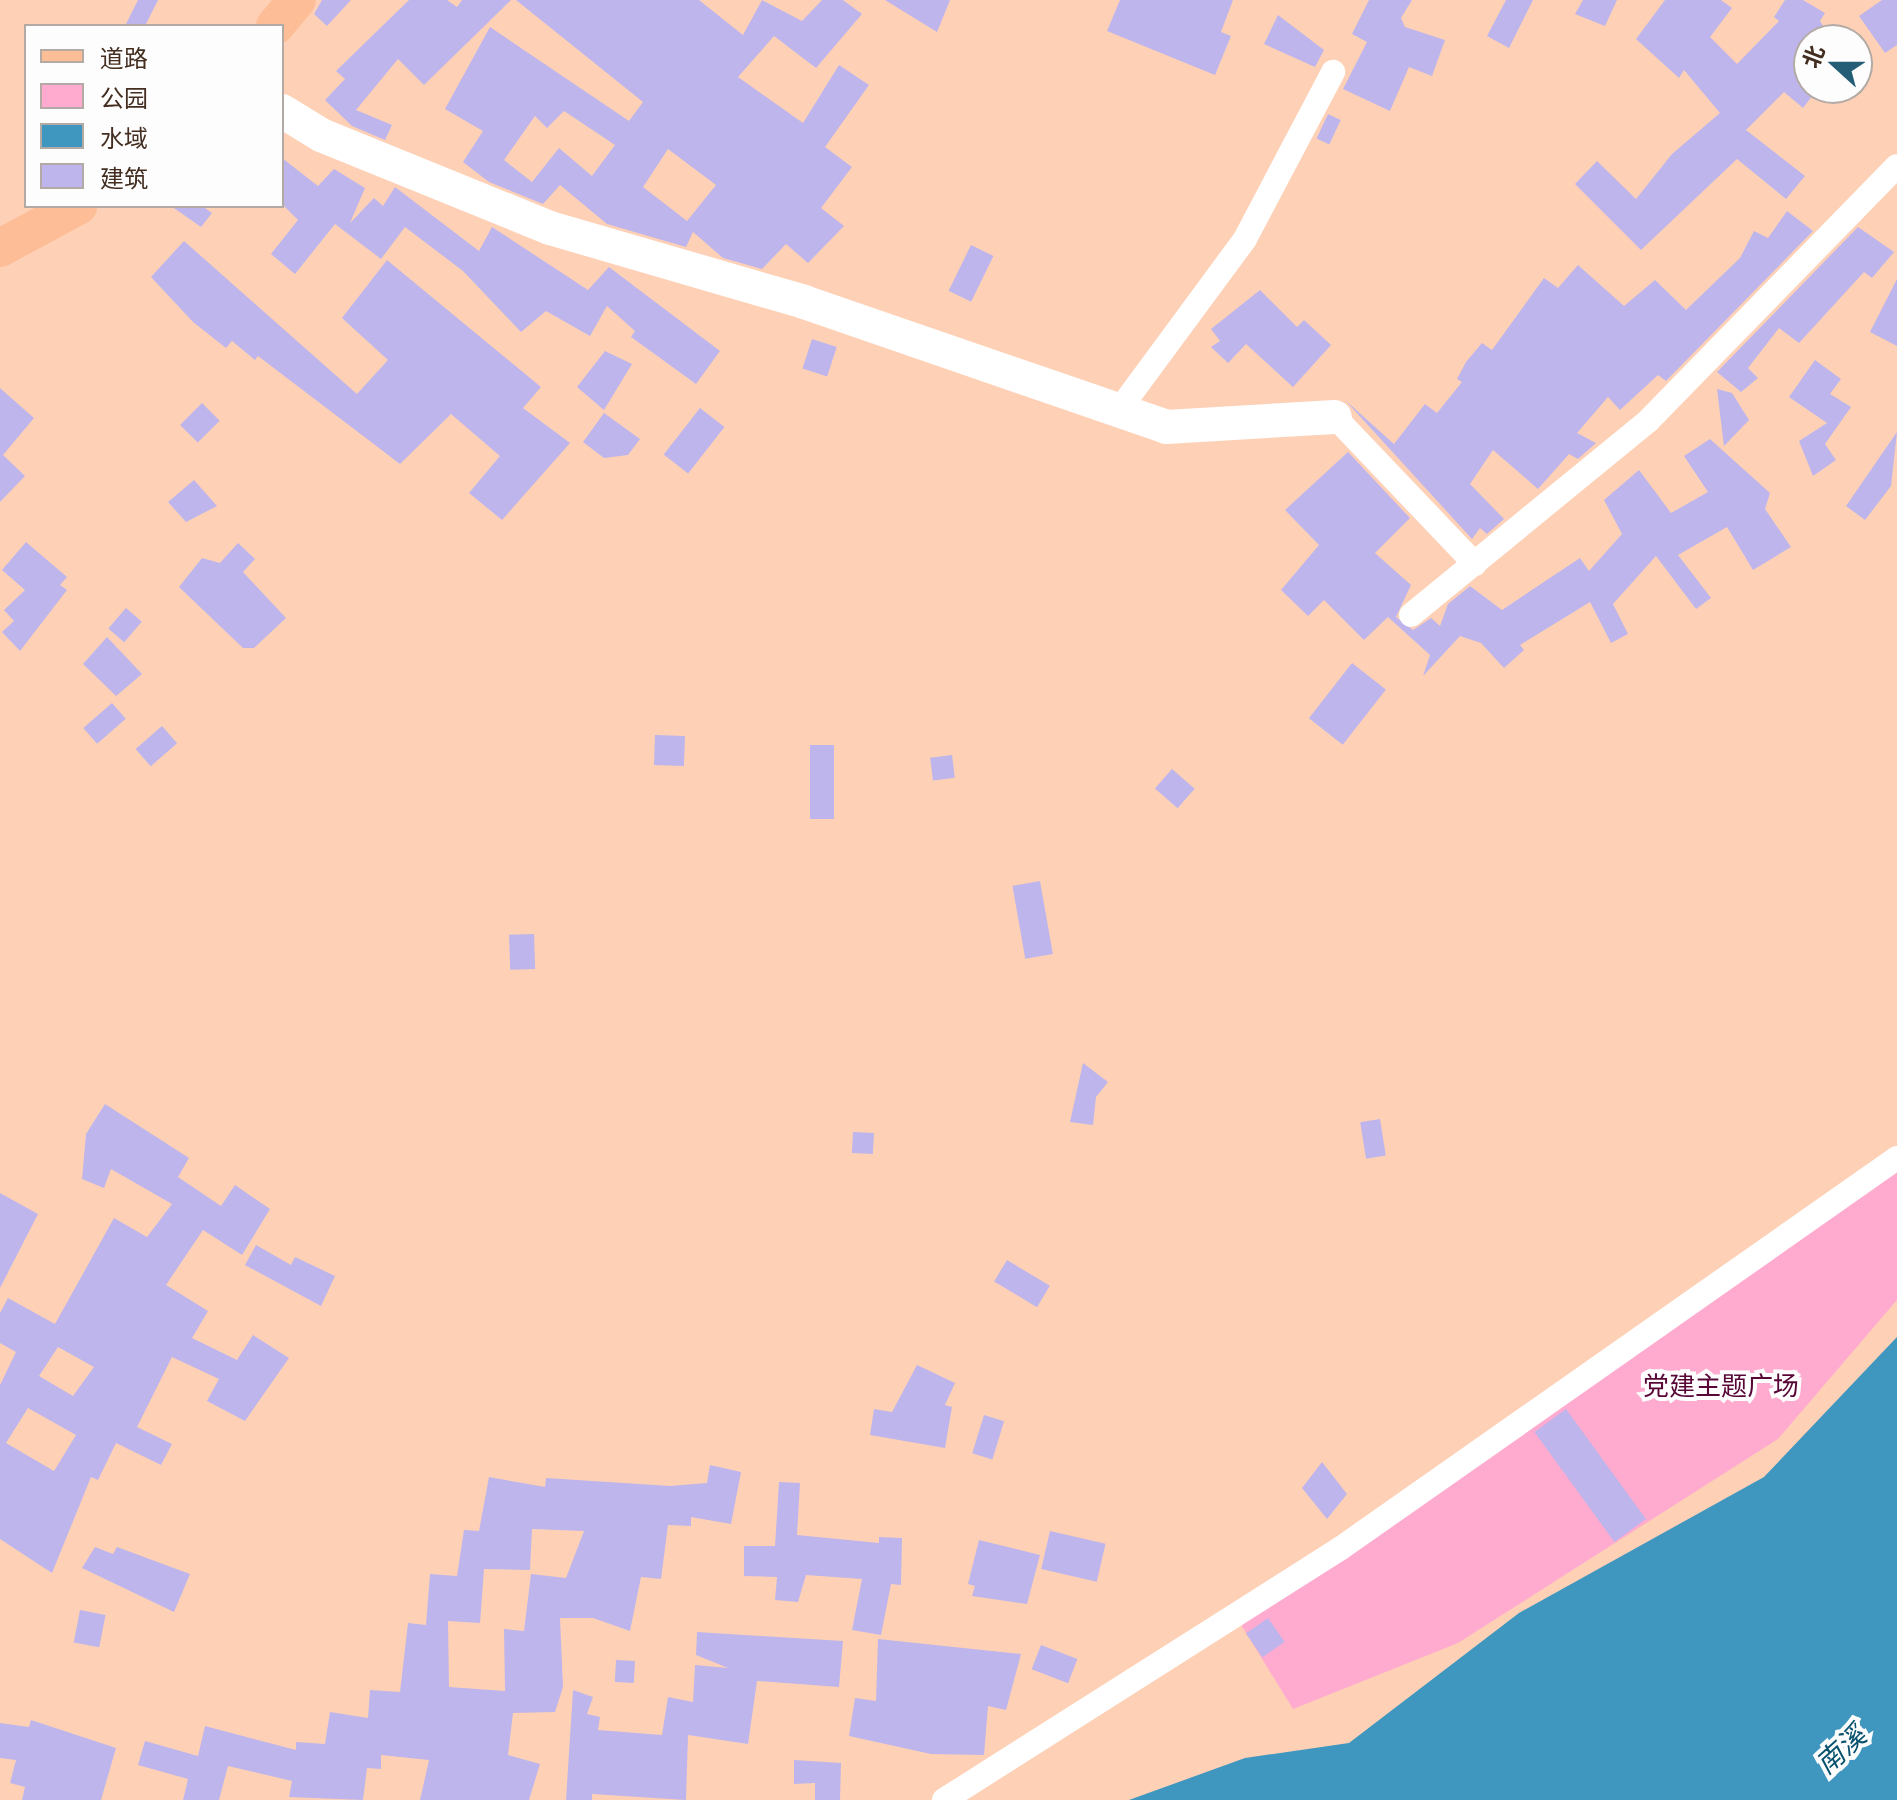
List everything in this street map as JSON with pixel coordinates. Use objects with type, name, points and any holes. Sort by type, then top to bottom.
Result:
[{"type":"main road","points":[[277,24],[297,0]]},
{"type":"main road","points":[[0,248],[74,208]]},
{"type":"street","points":[[1119,410],[1245,239],[1333,72]]},
{"type":"street","points":[[284,112],[321,135],[550,228],[804,302],[1166,427],[1335,417],[1475,564]]},
{"type":"street","points":[[1411,615],[1648,421],[1897,166]]},
{"type":"street","points":[[944,1800],[1341,1548],[1897,1158]]},
{"type":"green space","name":"党建主题广场","points":[[1897,1171],[1897,1300],[1778,1439],[1458,1643],[1293,1709],[1240,1623]]},
{"type":"water","name":"南溪","points":[[1897,1337],[1897,1800],[1129,1800],[1245,1758],[1349,1743],[1519,1613],[1764,1477]]},
{"type":"building","points":[[138,0],[158,0],[146,24],[126,24]]},
{"type":"building","points":[[322,0],[351,0],[327,26],[314,14]]},
{"type":"building","points":[[409,0],[447,0],[457,7],[462,0],[511,0],[424,85],[398,59],[356,110],[392,125],[385,140],[352,126],[325,100],[345,79],[336,71]]},
{"type":"building","points":[[516,0],[699,0],[743,35],[762,0],[802,21],[822,0],[843,0],[862,14],[816,68],[774,36],[738,77],[803,123],[839,65],[869,85],[825,147],[852,167],[821,208],[844,226],[808,263],[786,244],[762,269],[723,258],[693,232],[686,247],[607,224],[560,185],[543,204],[489,182],[463,162],[483,131],[445,109],[490,27],[629,121],[643,102]],"holes":[[[564,111],[615,145],[592,176],[559,148],[532,182],[504,160],[535,116],[547,128]],[[668,149],[716,185],[687,221],[643,187]]]},
{"type":"building","points":[[885,0],[950,0],[937,32]]},
{"type":"building","points":[[1120,0],[1233,0],[1221,32],[1231,36],[1215,75],[1107,31]]},
{"type":"building","points":[[1369,0],[1412,0],[1401,18],[1405,27],[1445,40],[1432,76],[1409,67],[1390,111],[1343,89],[1367,42],[1352,34]]},
{"type":"building","points":[[1506,0],[1533,0],[1509,48],[1487,36]]},
{"type":"building","points":[[1583,0],[1617,0],[1605,26],[1575,14]]},
{"type":"building","points":[[1665,0],[1721,0],[1732,8],[1710,37],[1737,64],[1779,21],[1774,17],[1785,0],[1803,0],[1825,13],[1820,21],[1822,24],[1793,24],[1793,100],[1784,92],[1746,130],[1805,176],[1786,199],[1737,159],[1641,250],[1575,184],[1597,161],[1636,199],[1672,154],[1720,113],[1684,70],[1679,78],[1636,39]]},
{"type":"building","points":[[1882,0],[1897,0],[1897,45],[1885,53],[1873,36],[1873,24],[1865,24],[1859,16]]},
{"type":"building","points":[[1278,15],[1324,50],[1315,67],[1264,44]]},
{"type":"building","points":[[1328,114],[1341,120],[1329,144],[1317,138]]},
{"type":"building","points":[[284,160],[318,186],[334,169],[365,188],[350,223],[374,198],[383,206],[395,187],[479,251],[492,227],[588,290],[609,267],[720,351],[696,384],[631,337],[635,331],[607,306],[590,336],[546,311],[521,332],[463,271],[405,227],[381,259],[335,224],[295,274],[271,254],[298,220],[284,206]]},
{"type":"building","points":[[174,208],[205,208],[212,213],[201,227]]},
{"type":"building","points":[[1787,211],[1813,231],[1666,381],[1658,375],[1620,410],[1608,397],[1577,433],[1596,443],[1578,459],[1569,454],[1538,489],[1493,450],[1470,484],[1504,519],[1487,534],[1480,528],[1472,539],[1345,400],[1394,444],[1425,404],[1437,413],[1462,382],[1457,379],[1466,362],[1482,343],[1492,350],[1544,278],[1558,288],[1578,265],[1624,306],[1655,280],[1686,310],[1740,258],[1754,231],[1768,238]]},
{"type":"building","points":[[1858,227],[1894,252],[1872,278],[1864,272],[1799,343],[1779,328],[1748,368],[1758,378],[1741,392],[1717,372]]},
{"type":"building","points":[[184,241],[357,394],[388,360],[342,318],[387,260],[541,387],[523,408],[570,443],[502,520],[469,493],[500,456],[451,414],[400,464],[258,356],[255,360],[232,341],[226,348],[193,322],[151,277]]},
{"type":"building","points":[[971,245],[993,256],[971,302],[949,291]]},
{"type":"building","points":[[1897,279],[1897,346],[1870,332]]},
{"type":"building","points":[[1260,290],[1297,327],[1304,320],[1331,345],[1293,387],[1246,344],[1228,363],[1211,347],[1220,341],[1211,329]]},
{"type":"building","points":[[812,339],[837,347],[827,377],[802,368]]},
{"type":"building","points":[[605,351],[632,364],[604,410],[577,387]]},
{"type":"building","points":[[1815,360],[1841,379],[1830,394],[1851,407],[1825,444],[1836,460],[1813,476],[1799,441],[1827,423],[1789,397]]},
{"type":"building","points":[[0,388],[34,418],[3,455],[25,476],[0,502]]},
{"type":"building","points":[[1717,389],[1732,393],[1749,420],[1724,446]]},
{"type":"building","points":[[202,403],[220,421],[198,443],[180,425]]},
{"type":"building","points":[[700,408],[724,427],[688,474],[664,454]]},
{"type":"building","points":[[604,413],[640,439],[628,455],[604,458],[583,442]]},
{"type":"building","points":[[1897,432],[1891,486],[1865,520],[1846,506]]},
{"type":"building","points":[[1710,439],[1770,493],[1765,509],[1791,547],[1753,570],[1727,527],[1678,555],[1711,598],[1696,609],[1656,556],[1613,604],[1628,634],[1611,643],[1590,602],[1520,645],[1524,650],[1504,668],[1481,643],[1460,636],[1423,676],[1430,655],[1388,617],[1364,640],[1324,600],[1308,616],[1281,590],[1319,545],[1285,510],[1348,452],[1410,518],[1375,553],[1411,585],[1396,617],[1413,630],[1431,618],[1440,626],[1448,604],[1470,586],[1502,610],[1580,558],[1589,571],[1622,534],[1604,500],[1639,470],[1671,513],[1708,492],[1684,456]]},
{"type":"building","points":[[194,480],[217,506],[186,522],[168,502]]},
{"type":"building","points":[[26,542],[67,577],[60,585],[67,590],[20,651],[2,632],[14,621],[4,610],[25,590],[2,570]]},
{"type":"building","points":[[238,543],[255,559],[243,572],[286,618],[254,648],[243,648],[179,587],[202,558],[220,563]]},
{"type":"building","points":[[126,608],[142,622],[124,642],[108,628]]},
{"type":"building","points":[[107,637],[142,674],[116,696],[83,664]]},
{"type":"building","points":[[1352,663],[1386,689],[1343,745],[1309,718]]},
{"type":"building","points":[[112,703],[126,719],[97,744],[83,728]]},
{"type":"building","points":[[162,726],[177,743],[151,766],[136,749]]},
{"type":"building","points":[[655,735],[685,736],[684,766],[654,765]]},
{"type":"building","points":[[810,745],[834,745],[834,819],[810,819]]},
{"type":"building","points":[[952,755],[955,778],[933,781],[930,758]]},
{"type":"building","points":[[1172,769],[1195,789],[1178,808],[1155,789]]},
{"type":"building","points":[[1040,881],[1053,954],[1025,959],[1012,886]]},
{"type":"building","points":[[534,934],[535,969],[510,970],[509,935]]},
{"type":"building","points":[[1083,1063],[1108,1082],[1096,1097],[1093,1125],[1070,1122]]},
{"type":"building","points":[[105,1104],[189,1158],[178,1177],[221,1206],[235,1185],[270,1209],[242,1255],[203,1230],[166,1285],[208,1311],[192,1338],[237,1360],[253,1335],[289,1358],[245,1421],[207,1401],[219,1379],[172,1357],[137,1427],[172,1444],[161,1465],[116,1443],[98,1480],[91,1477],[52,1573],[0,1539],[0,1385],[16,1352],[0,1343],[0,1313],[8,1298],[55,1324],[114,1218],[147,1237],[172,1204],[111,1169],[104,1188],[82,1179],[86,1134]],"holes":[[[58,1347],[94,1367],[73,1396],[39,1376]],[[28,1408],[76,1435],[54,1471],[6,1443]]]},
{"type":"building","points":[[1380,1119],[1386,1156],[1366,1159],[1360,1122]]},
{"type":"building","points":[[853,1132],[874,1133],[873,1154],[852,1153]]},
{"type":"building","points":[[0,1193],[38,1214],[0,1288]]},
{"type":"building","points":[[256,1245],[291,1265],[295,1257],[335,1276],[321,1306],[245,1265]]},
{"type":"building","points":[[1007,1260],[1050,1286],[1037,1307],[994,1281]]},
{"type":"building","points":[[917,1365],[955,1383],[945,1405],[952,1407],[945,1448],[870,1435],[874,1409],[892,1412]]},
{"type":"building","points":[[1566,1409],[1646,1519],[1614,1542],[1534,1432]]},
{"type":"building","points":[[984,1415],[1004,1421],[992,1459],[972,1453]]},
{"type":"building","points":[[1322,1462],[1347,1494],[1327,1519],[1302,1488]]},
{"type":"building","points":[[710,1465],[741,1472],[731,1524],[691,1517],[691,1526],[668,1525],[661,1579],[641,1577],[630,1631],[593,1618],[560,1618],[563,1687],[555,1712],[513,1713],[508,1755],[540,1764],[529,1800],[420,1800],[429,1760],[381,1755],[381,1769],[367,1768],[363,1800],[289,1797],[292,1781],[228,1766],[219,1800],[183,1800],[188,1779],[138,1765],[145,1741],[198,1756],[205,1726],[296,1750],[296,1742],[325,1744],[330,1712],[368,1718],[370,1690],[400,1692],[408,1623],[426,1625],[430,1574],[457,1576],[464,1530],[479,1531],[489,1477],[545,1487],[546,1478],[670,1486],[707,1483]],"holes":[[[532,1529],[584,1531],[566,1578],[531,1574],[524,1631],[504,1629],[505,1691],[449,1687],[448,1621],[480,1623],[484,1569],[530,1570]]]},
{"type":"building","points":[[779,1482],[800,1483],[797,1535],[879,1543],[879,1537],[902,1538],[901,1585],[891,1584],[881,1635],[852,1630],[862,1579],[806,1575],[798,1602],[775,1600],[777,1577],[744,1576],[744,1546],[775,1546]]},
{"type":"building","points":[[1050,1531],[1106,1544],[1097,1582],[1041,1569]]},
{"type":"building","points":[[979,1540],[1040,1555],[1027,1604],[972,1596],[975,1586],[968,1584]]},
{"type":"building","points":[[95,1547],[113,1554],[117,1547],[190,1574],[174,1612],[82,1568]]},
{"type":"building","points":[[80,1610],[106,1615],[99,1647],[74,1642]]},
{"type":"building","points":[[1268,1618],[1285,1642],[1263,1657],[1246,1633]]},
{"type":"building","points":[[697,1632],[843,1641],[839,1687],[757,1681],[748,1744],[688,1735],[686,1800],[592,1794],[592,1800],[566,1800],[573,1690],[593,1697],[587,1714],[600,1717],[598,1730],[662,1735],[668,1697],[693,1702],[695,1665],[728,1668],[696,1655]]},
{"type":"building","points":[[878,1639],[1021,1654],[1006,1710],[988,1706],[984,1755],[931,1754],[849,1736],[855,1698],[876,1701]]},
{"type":"building","points":[[1041,1645],[1077,1659],[1068,1683],[1032,1669]]},
{"type":"building","points":[[616,1660],[635,1661],[634,1683],[615,1682]]},
{"type":"building","points":[[31,1720],[116,1748],[101,1800],[22,1800],[25,1787],[10,1783],[16,1760],[0,1758],[0,1723],[29,1727]]},
{"type":"building","points":[[794,1760],[841,1763],[840,1800],[815,1800],[815,1783],[794,1784]]}]
